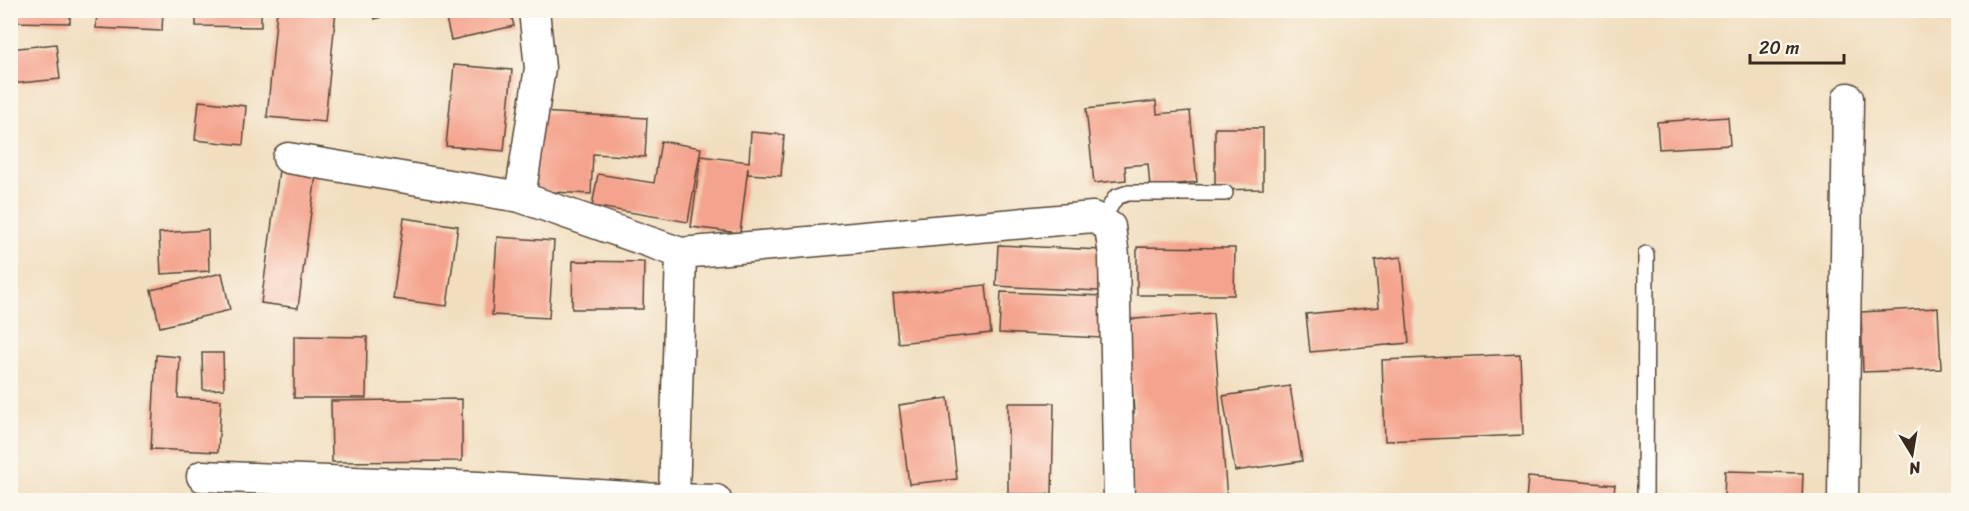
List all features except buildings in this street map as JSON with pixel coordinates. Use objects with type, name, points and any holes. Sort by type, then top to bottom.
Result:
[{"type":"street","points":[[520,197],[540,68],[534,10]]},
{"type":"street","points":[[1843,501],[1848,99]]},
{"type":"street","points":[[288,158],[520,197],[681,253],[1093,217],[1110,227],[1114,256],[1119,501]]},
{"type":"street","points":[[674,500],[681,253]]},
{"type":"street","points":[[202,476],[479,494],[716,501]]},
{"type":"lane","points":[[1101,221],[1116,197],[1128,193],[1225,193]]},
{"type":"lane","points":[[1645,501],[1646,254]]}]
